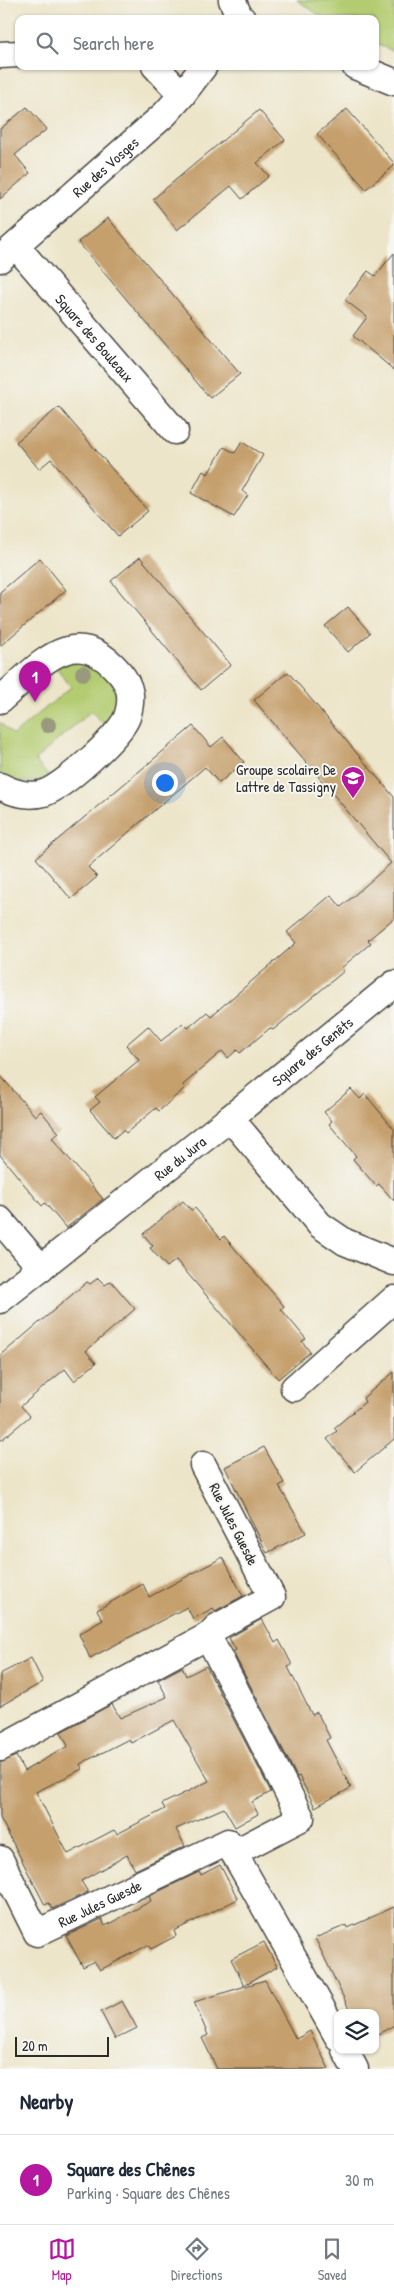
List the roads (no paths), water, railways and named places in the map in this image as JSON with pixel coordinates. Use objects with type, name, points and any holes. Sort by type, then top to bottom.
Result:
[{"type":"street","points":[[0,55],[15,54]]},
{"type":"street","points":[[159,70],[182,95]]},
{"type":"street","name":"Rue des Vosges","points":[[8,252],[165,114],[201,70]]},
{"type":"street","points":[[365,70],[394,82]]},
{"type":"street","name":"Square des Bouleaux","points":[[8,252],[174,431]]},
{"type":"street","points":[[0,700],[56,652],[84,649],[98,653],[110,662],[128,683],[131,697],[127,717],[118,733],[60,785],[43,793],[26,794],[11,792],[0,786]]},
{"type":"street","name":"Square des Genêts","points":[[230,1118],[394,984]]},
{"type":"street","points":[[230,1118],[320,1225],[345,1242],[394,1262]]},
{"type":"street","name":"Rue du Jura","points":[[0,1300],[230,1118]]},
{"type":"street","points":[[0,1220],[41,1268]]},
{"type":"street","points":[[294,1388],[394,1299]]},
{"type":"street","name":"Rue Jules Guesde","points":[[0,1748],[208,1636],[217,1627],[272,1597],[203,1465]]},
{"type":"street","points":[[208,1636],[301,1818],[234,1853],[334,2030]]},
{"type":"street","name":"Rue Jules Guesde","points":[[0,1858],[37,1934],[228,1842],[234,1853]]},
{"type":"street","points":[[347,2054],[355,2069]]},
{"type":"place","name":"Square des Chênes","points":[[35,702]]},
{"type":"place","name":"Groupe scolaire De Lattre de Tassigny","points":[[353,799]]}]
